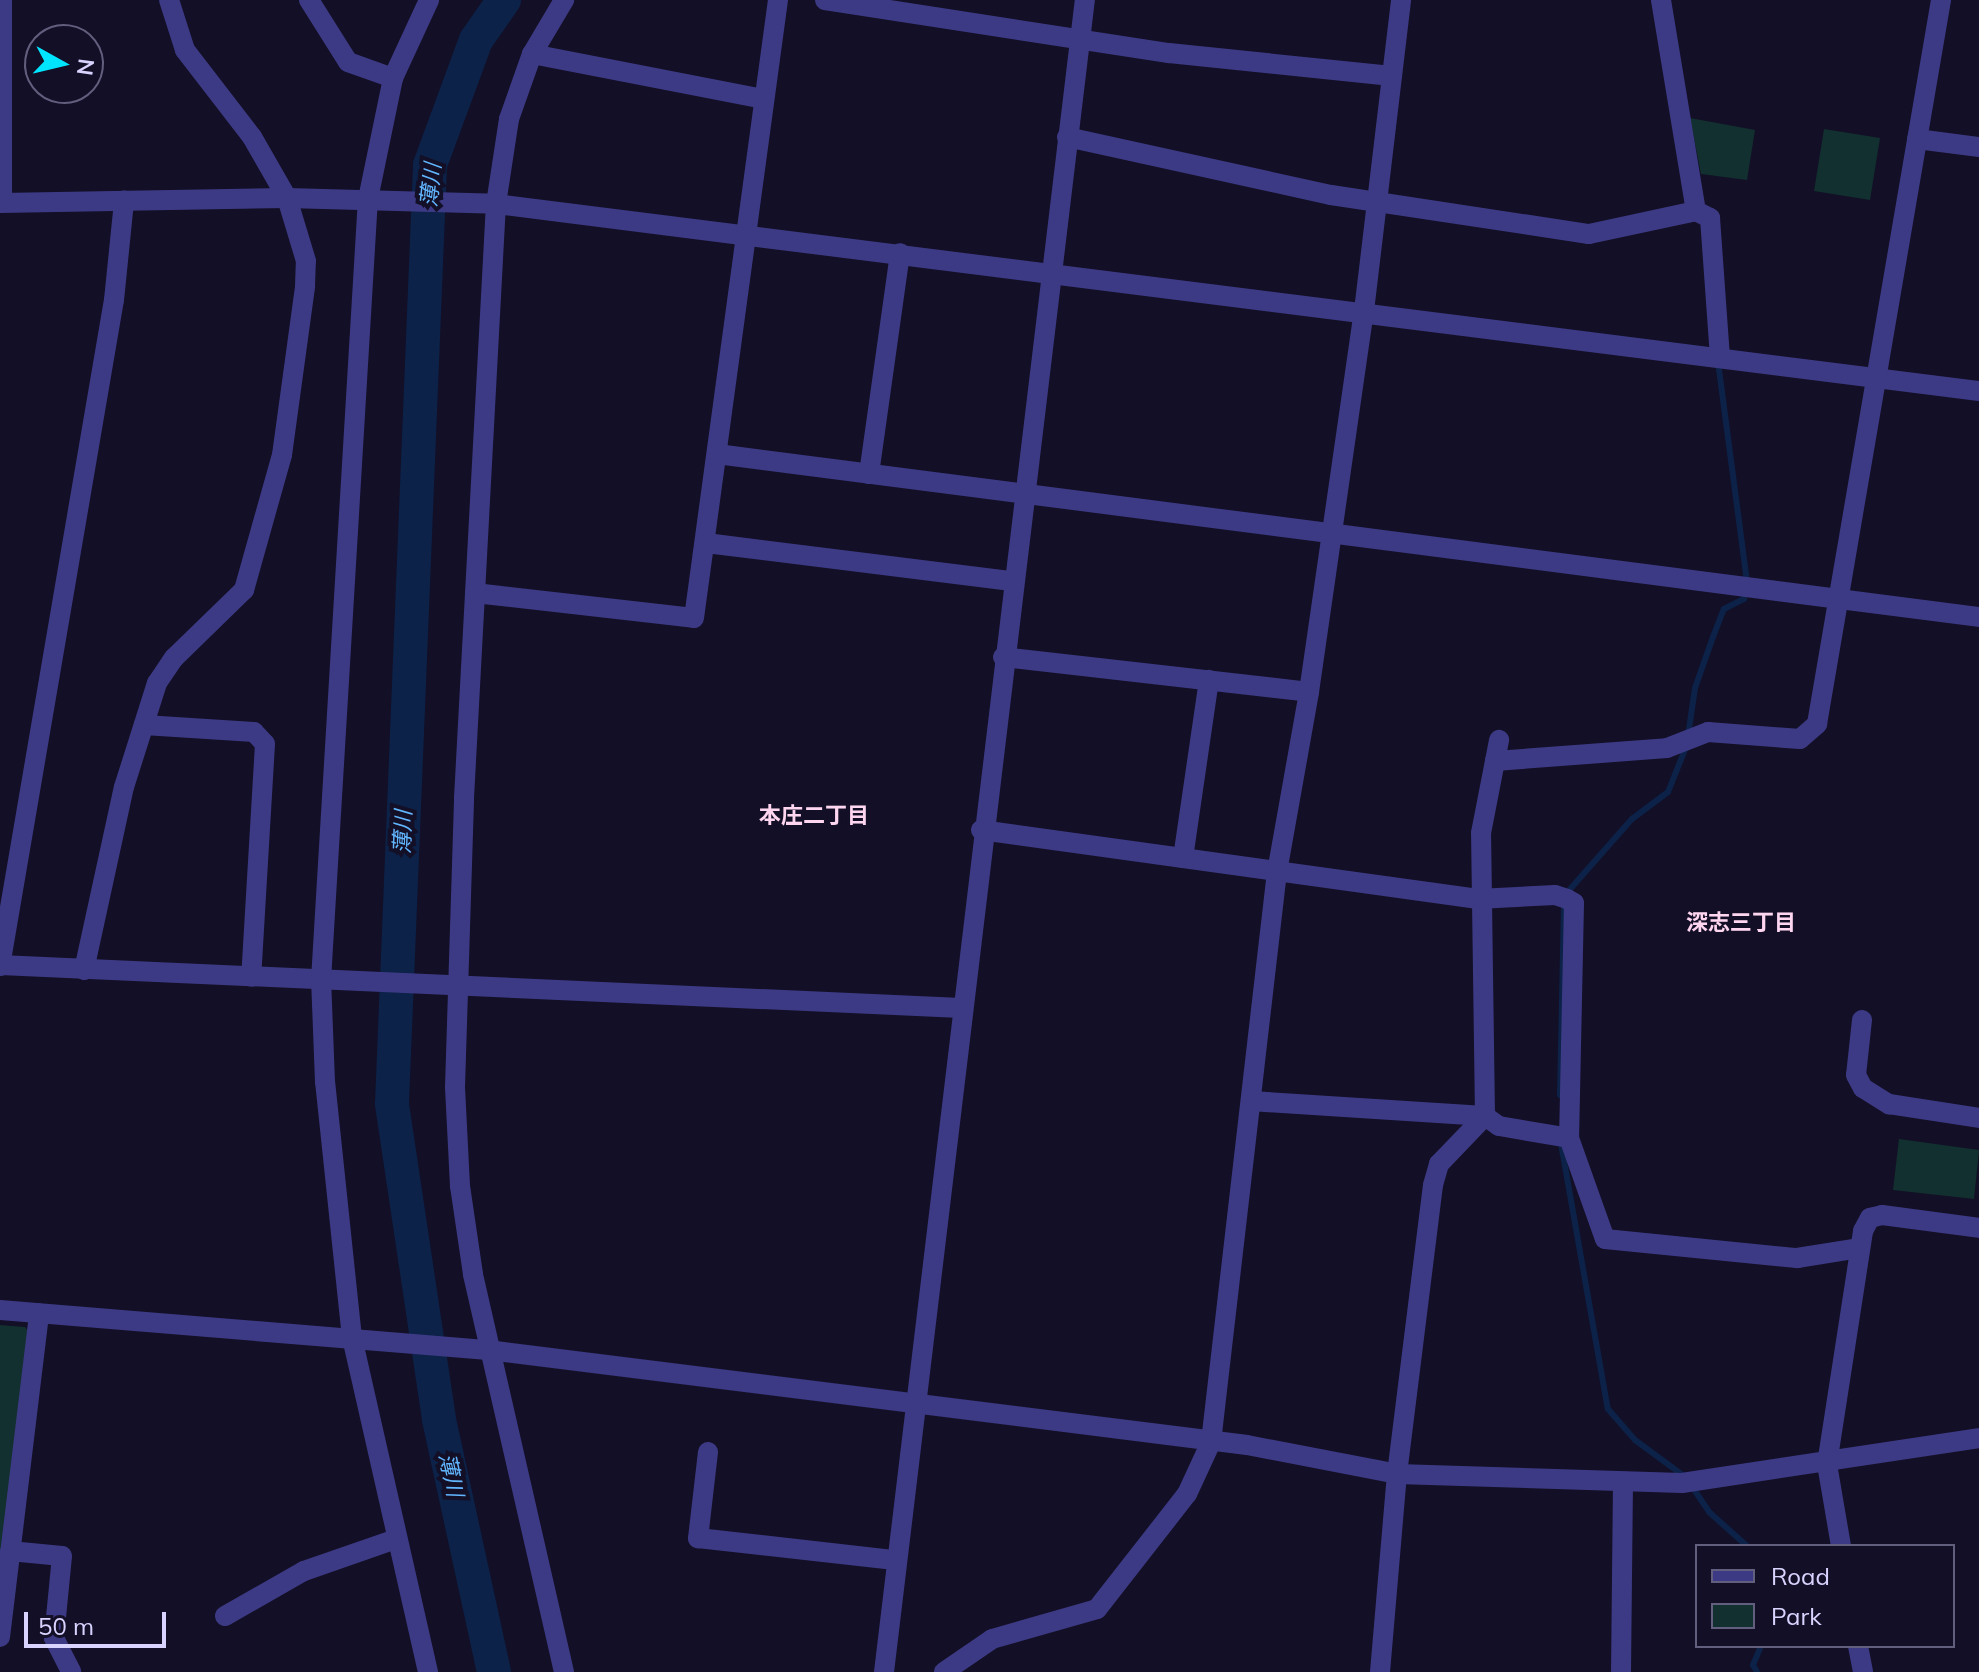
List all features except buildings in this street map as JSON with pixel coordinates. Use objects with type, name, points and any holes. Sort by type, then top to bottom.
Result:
[{"type":"street","points":[[2,0],[1,203],[287,198],[487,203],[744,231],[1979,391]]},
{"type":"street","points":[[84,970],[124,787],[157,683],[174,658],[244,590],[278,469],[305,286],[306,261],[287,198],[252,137],[185,50],[169,0]]},
{"type":"street","points":[[309,0],[348,62],[393,78]]},
{"type":"street","points":[[428,1672],[396,1539],[357,1338],[325,1082],[327,981],[374,199],[393,78],[429,0]]},
{"type":"street","points":[[564,0],[532,54],[509,119],[487,203],[475,593],[452,986],[460,1186],[482,1349],[564,1672]]},
{"type":"street","points":[[475,593],[694,618],[744,231],[778,0]]},
{"type":"street","points":[[825,0],[1080,41],[1392,76]]},
{"type":"street","points":[[884,1672],[981,830],[1085,0]]},
{"type":"street","points":[[944,1672],[992,1639],[1097,1609],[1187,1494],[1211,1442],[1277,872],[1309,692],[1364,311],[1401,0]]},
{"type":"street","points":[[1661,0],[1700,213],[1716,356]]},
{"type":"street","points":[[1495,761],[1686,740],[1708,732],[1800,739],[1817,724],[1941,0]]},
{"type":"street","points":[[532,54],[764,99]]},
{"type":"street","points":[[1067,137],[1206,172],[1376,203],[1589,234],[1700,213]]},
{"type":"street","points":[[1917,139],[1979,147]]},
{"type":"street","points":[[124,201],[114,300],[0,965],[961,1008]]},
{"type":"street","points":[[869,474],[900,253]]},
{"type":"street","points":[[717,454],[1979,617]]},
{"type":"street","points":[[706,543],[1012,581]]},
{"type":"street","points":[[1003,657],[1309,692]]},
{"type":"street","points":[[1183,858],[1209,680]]},
{"type":"street","points":[[144,725],[254,732],[265,744],[251,977]]},
{"type":"street","points":[[1380,1672],[1397,1474],[1413,1338],[1439,1164],[1485,1116],[1478,899],[1481,833],[1499,740]]},
{"type":"street","points":[[981,830],[1478,899],[1561,897],[1574,903],[1561,1136],[1605,1239],[1797,1258],[1860,1248]]},
{"type":"street","points":[[1862,1020],[1856,1075],[1863,1088],[1889,1104],[1979,1118]]},
{"type":"street","points":[[1251,1101],[1485,1116],[1499,1126],[1561,1136]]},
{"type":"street","points":[[1841,1544],[1827,1464],[1860,1248],[1870,1218],[1882,1215],[1979,1228]]},
{"type":"street","points":[[0,1310],[482,1349],[1211,1442],[1397,1474],[1623,1483],[1690,1482],[1827,1464],[1979,1438]]},
{"type":"street","points":[[0,1637],[39,1313]]},
{"type":"street","points":[[708,1452],[698,1538],[895,1560]]},
{"type":"street","points":[[1621,1672],[1623,1483]]},
{"type":"street","points":[[225,1616],[304,1571],[396,1539]]},
{"type":"street","points":[[10,1551],[62,1556],[54,1638],[71,1672]]},
{"type":"street","points":[[1858,1648],[1863,1672]]},
{"type":"green space","points":[[1690,118],[1755,130],[1747,180],[1701,174]]},
{"type":"green space","points":[[1824,129],[1880,138],[1870,200],[1814,191]]},
{"type":"green space","points":[[1899,1139],[1979,1150],[1974,1199],[1893,1190]]},
{"type":"green space","points":[[0,1325],[25,1327],[29,1332],[0,1563]]},
{"type":"waterway","name":"薄川","points":[[494,1672],[439,1419],[392,1103],[430,165],[476,40],[504,0]]},
{"type":"waterway","points":[[1688,736],[1695,688],[1713,637],[1724,609],[1744,599],[1747,582],[1718,363]]},
{"type":"waterway","points":[[1560,1095],[1564,896],[1632,819],[1668,792],[1686,747]]},
{"type":"waterway","points":[[1560,1138],[1608,1409],[1635,1440],[1684,1476]]},
{"type":"waterway","points":[[1691,1485],[1709,1512],[1745,1544]]},
{"type":"waterway","points":[[1757,1672],[1753,1665],[1760,1648]]},
{"type":"district","name":"本庄二丁目","points":[[814,816]]},
{"type":"district","name":"深志三丁目","points":[[1741,923]]}]
